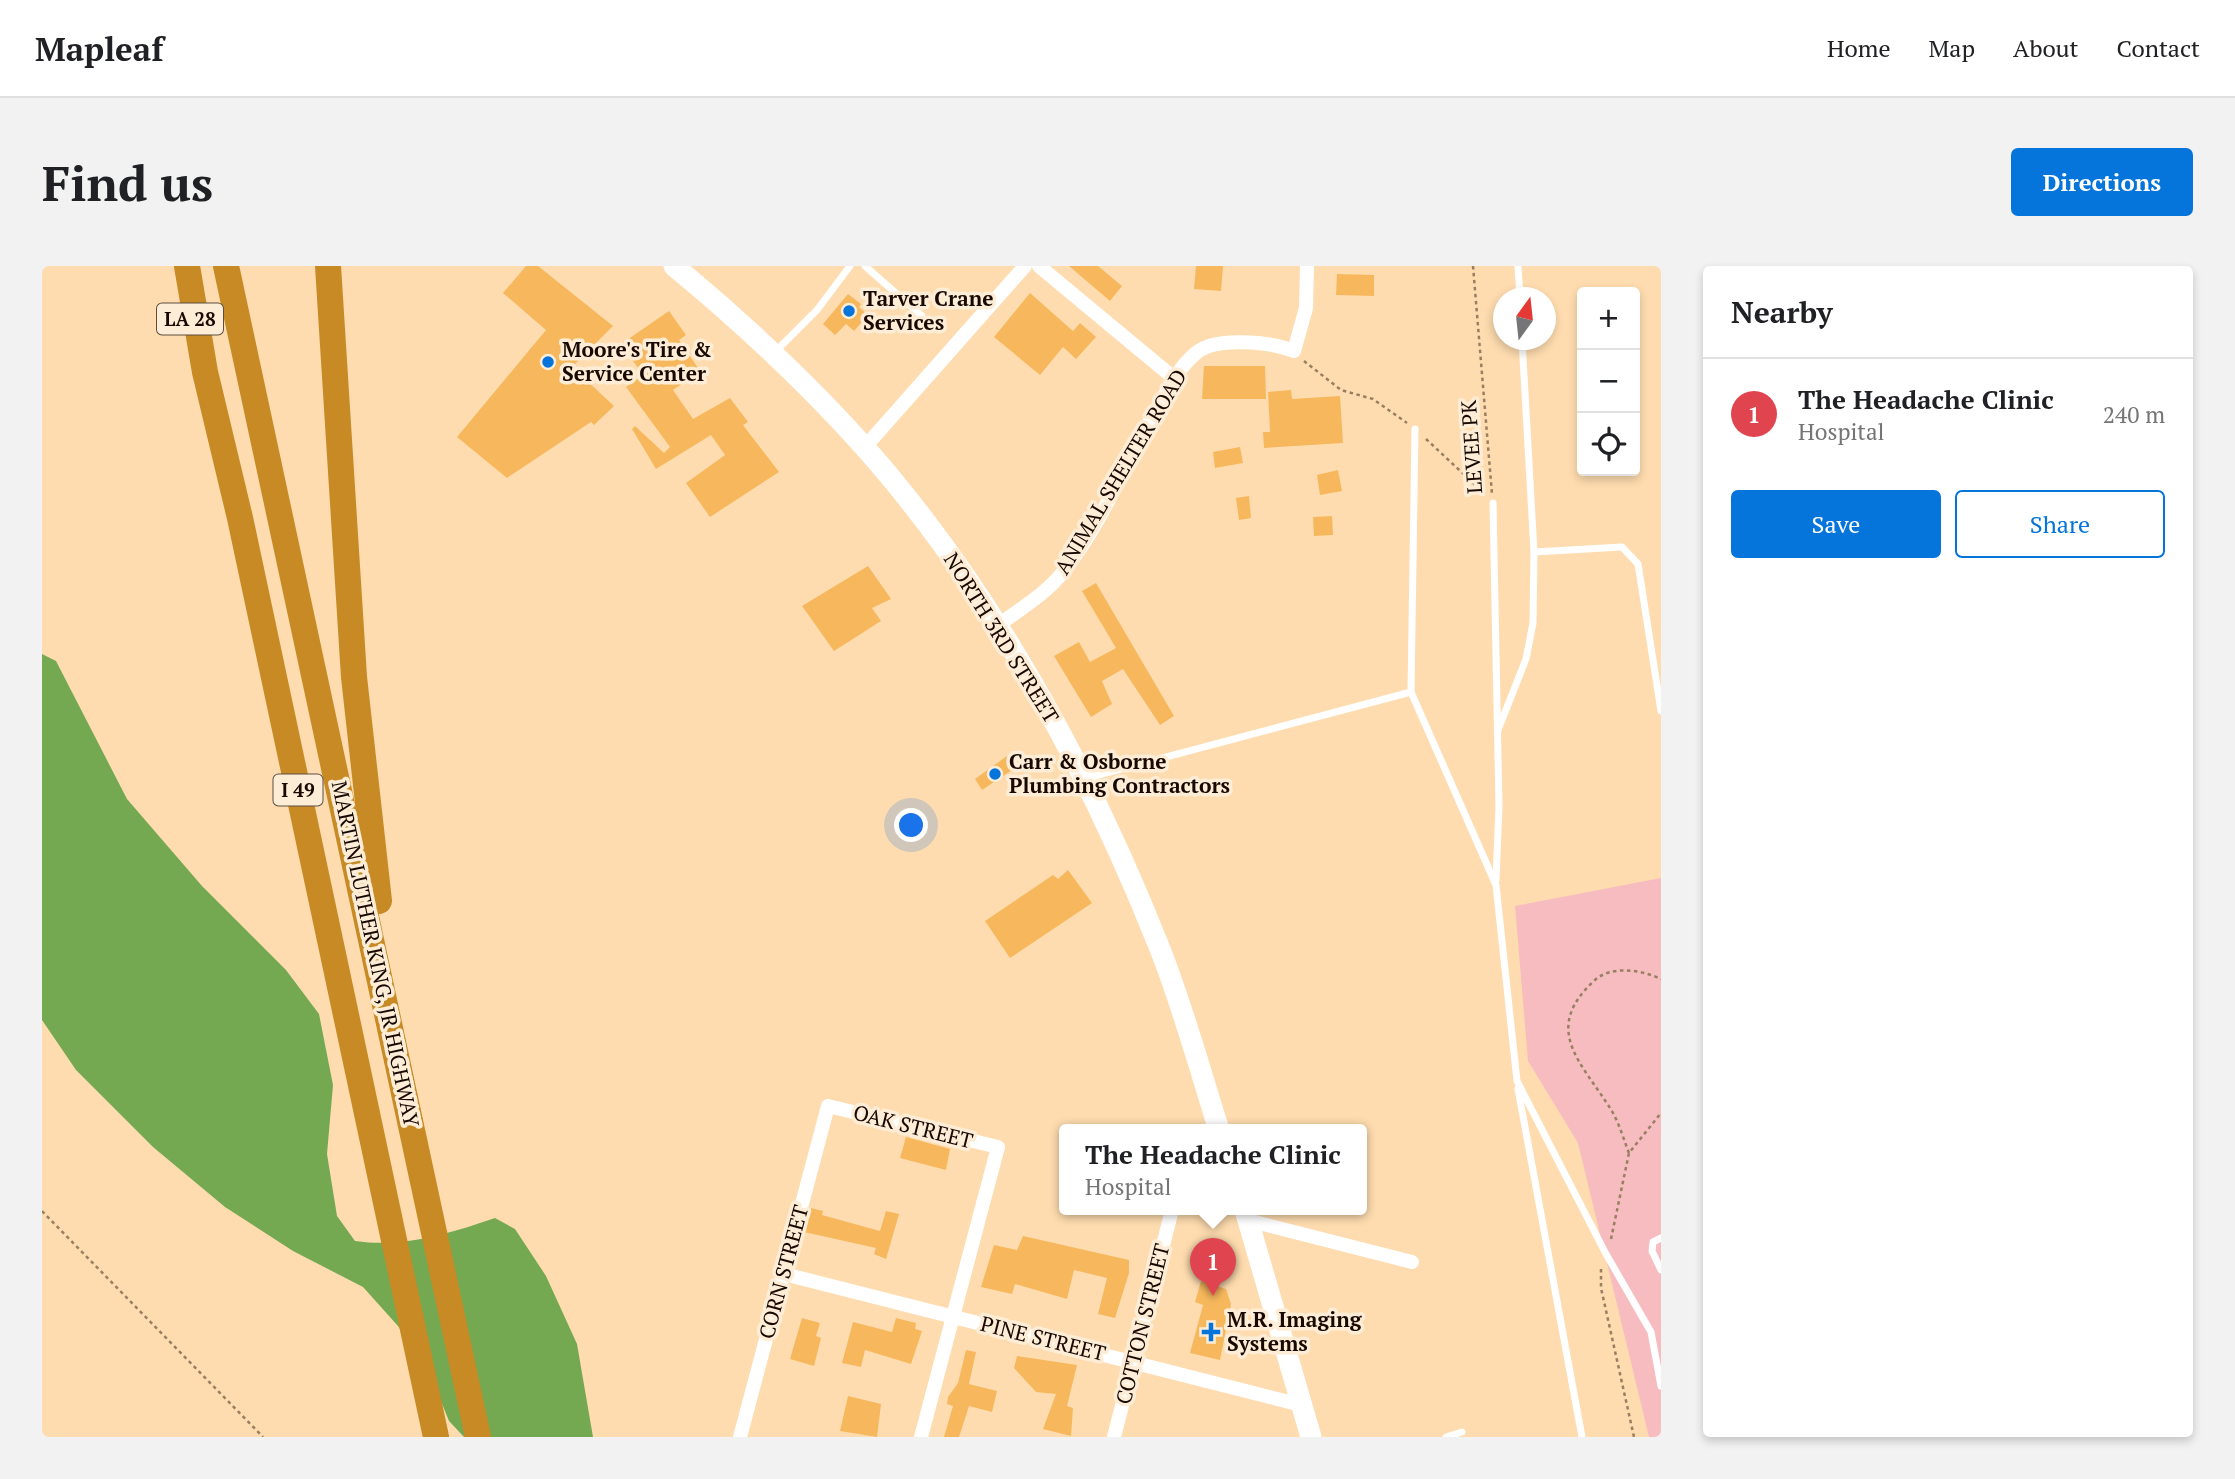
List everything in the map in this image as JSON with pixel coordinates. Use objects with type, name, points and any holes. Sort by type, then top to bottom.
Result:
[{"type":"highway","name":"LA 28","points":[[175,266],[205,372]]},
{"type":"highway","name":"MARTIN LUTHER KING, JR HIGHWAY","points":[[187,266],[205,372],[240,518],[436,1437]]},
{"type":"highway","name":"MARTIN LUTHER KING, JR HIGHWAY","points":[[226,266],[393,1032],[478,1437]]},
{"type":"highway","points":[[328,266],[354,677],[393,1032]]},
{"type":"highway","points":[[413,1336],[428,1437]]},
{"type":"main road","name":"NORTH 3RD STREET","points":[[674,266],[772,355],[865,447],[948,551],[997,626],[1054,720],[1112,835],[1161,951],[1217,1124]]},
{"type":"main road","points":[[1246,1215],[1311,1437]]},
{"type":"street","points":[[865,447],[1025,266]]},
{"type":"street","points":[[1039,266],[1175,379]]},
{"type":"street","points":[[1294,351],[1306,308],[1307,266]]},
{"type":"street","name":"ANIMAL SHELTER ROAD","points":[[997,626],[1044,591],[1063,573],[1087,536],[1175,379],[1197,352],[1223,344],[1256,342],[1278,345],[1294,351]]},
{"type":"street","name":"OAK STREET","points":[[828,1106],[998,1147],[954,1316]]},
{"type":"street","name":"CORN STREET","points":[[740,1437],[828,1106]]},
{"type":"street","name":"COTTON STREET","points":[[1114,1437],[1171,1215]]},
{"type":"street","points":[[1246,1215],[1412,1262]]},
{"type":"street","name":"PINE STREET","points":[[784,1274],[1301,1405]]},
{"type":"street","points":[[920,1437],[954,1316]]},
{"type":"lane","points":[[772,355],[817,310],[850,266]]},
{"type":"lane","points":[[865,266],[922,316]]},
{"type":"lane","points":[[1518,266],[1519,287]]},
{"type":"lane","points":[[1498,730],[1526,659],[1533,623],[1534,552],[1523,350]]},
{"type":"lane","points":[[1415,429],[1411,692],[1496,885]]},
{"type":"lane","points":[[1493,503],[1499,806],[1496,885],[1517,1081],[1582,1437]]},
{"type":"lane","points":[[1534,552],[1622,547],[1638,564],[1661,711]]},
{"type":"lane","points":[[1083,779],[1411,692]]},
{"type":"lane","points":[[1517,1081],[1606,1254],[1651,1332],[1661,1386]]},
{"type":"lane","points":[[1661,1238],[1653,1242],[1651,1251],[1661,1270]]},
{"type":"lane","points":[[1651,1332],[1661,1330]]},
{"type":"lane","points":[[1446,1437],[1462,1432]]},
{"type":"path","name":"LEVEE PK","points":[[1474,266],[1493,503]]},
{"type":"path","name":"LEVEE PK","points":[[1294,351],[1315,372],[1341,390],[1373,399],[1415,429],[1493,503]]},
{"type":"path","points":[[1661,979],[1646,972],[1623,970],[1599,977],[1580,994],[1569,1011],[1568,1042],[1580,1066],[1612,1111],[1629,1153],[1661,1113]]},
{"type":"path","points":[[42,1211],[263,1437]]},
{"type":"shaded area","points":[[42,654],[56,661],[127,799],[202,886],[286,970],[319,1014],[333,1085],[327,1154],[337,1216],[355,1241],[373,1243],[426,1238],[495,1218],[515,1229],[546,1276],[577,1344],[593,1437],[464,1437],[449,1421],[431,1377],[398,1326],[363,1287],[293,1251],[225,1207],[153,1147],[76,1070],[42,1020]]},
{"type":"shaded area","points":[[1661,878],[1661,1437],[1649,1437],[1578,1143],[1528,1061],[1515,906]]},
{"type":"building","name":"Moore's Tire & Service Center","points":[[526,266],[538,266],[613,326],[572,367],[614,406],[594,425],[591,422],[507,478],[457,437],[546,330],[503,293]]},
{"type":"building","points":[[1069,266],[1098,266],[1122,286],[1110,301]]},
{"type":"building","points":[[1196,266],[1223,266],[1221,291],[1194,289]]},
{"type":"building","points":[[1337,274],[1374,275],[1374,296],[1336,295]]},
{"type":"building","points":[[1030,293],[1073,331],[1080,323],[1096,337],[1076,359],[1063,347],[1040,375],[994,337]]},
{"type":"building","name":"Tarver Crane Services","points":[[848,294],[861,304],[859,307],[868,315],[854,331],[846,324],[835,335],[823,324]]},
{"type":"building","points":[[669,311],[686,335],[679,340],[700,371],[673,390],[693,419],[730,398],[748,422],[743,425],[779,472],[710,517],[686,483],[725,455],[711,435],[656,469],[632,429],[635,426],[664,453],[670,447],[626,387],[643,375],[621,344]]},
{"type":"building","points":[[1204,366],[1265,366],[1266,399],[1202,399]]},
{"type":"building","points":[[1291,390],[1292,399],[1340,396],[1343,443],[1264,448],[1263,432],[1270,432],[1268,392]]},
{"type":"building","points":[[1240,447],[1243,463],[1215,468],[1213,452]]},
{"type":"building","points":[[1338,470],[1342,491],[1320,495],[1317,475]]},
{"type":"building","points":[[1249,496],[1251,518],[1239,520],[1236,498]]},
{"type":"building","points":[[1332,516],[1333,535],[1314,536],[1313,517]]},
{"type":"building","points":[[868,566],[891,599],[872,608],[881,621],[834,651],[802,606]]},
{"type":"building","points":[[1096,583],[1174,716],[1160,725],[1123,669],[1102,681],[1112,704],[1091,717],[1054,656],[1079,642],[1090,662],[1116,648],[1082,591]]},
{"type":"building","name":"Carr & Osborne Plumbing Contractors","points":[[1007,756],[1015,768],[982,790],[975,779]]},
{"type":"building","points":[[1068,870],[1092,903],[1010,958],[985,921],[1053,875],[1058,879]]},
{"type":"building","points":[[906,1137],[950,1149],[946,1170],[900,1158]]},
{"type":"building","points":[[811,1208],[823,1211],[822,1215],[880,1231],[886,1211],[899,1214],[886,1259],[874,1254],[876,1248],[804,1232]]},
{"type":"building","points":[[1023,1236],[1129,1260],[1129,1273],[1115,1318],[1098,1314],[1107,1278],[1074,1270],[1067,1299],[1015,1284],[1012,1294],[981,1287],[994,1245],[1017,1250]]},
{"type":"building","name":"M.R. Imaging Systems","points":[[1201,1281],[1226,1289],[1231,1304],[1220,1360],[1190,1353],[1203,1305],[1195,1302]]},
{"type":"building","points":[[802,1318],[820,1323],[816,1336],[821,1338],[814,1366],[790,1359]]},
{"type":"building","points":[[896,1318],[916,1323],[915,1329],[922,1331],[911,1364],[865,1350],[861,1367],[842,1363],[853,1322],[892,1332]]},
{"type":"building","points":[[966,1350],[976,1352],[969,1384],[997,1391],[992,1412],[969,1406],[959,1437],[944,1437],[953,1406],[947,1404],[948,1397],[958,1383]]},
{"type":"building","points":[[1017,1356],[1077,1365],[1067,1406],[1073,1408],[1071,1436],[1043,1429],[1056,1394],[1036,1392],[1014,1368]]},
{"type":"building","points":[[848,1396],[881,1404],[877,1437],[840,1431]]},
{"type":"place","name":"Tarver Crane Services","points":[[849,311]]},
{"type":"place","name":"Moore's Tire & Service Center","points":[[548,362]]},
{"type":"place","name":"Carr & Osborne Plumbing Contractors","points":[[995,774]]},
{"type":"place","name":"The Headache Clinic","points":[[1213,1296]]},
{"type":"place","name":"M.R. Imaging Systems","points":[[1211,1332]]}]
